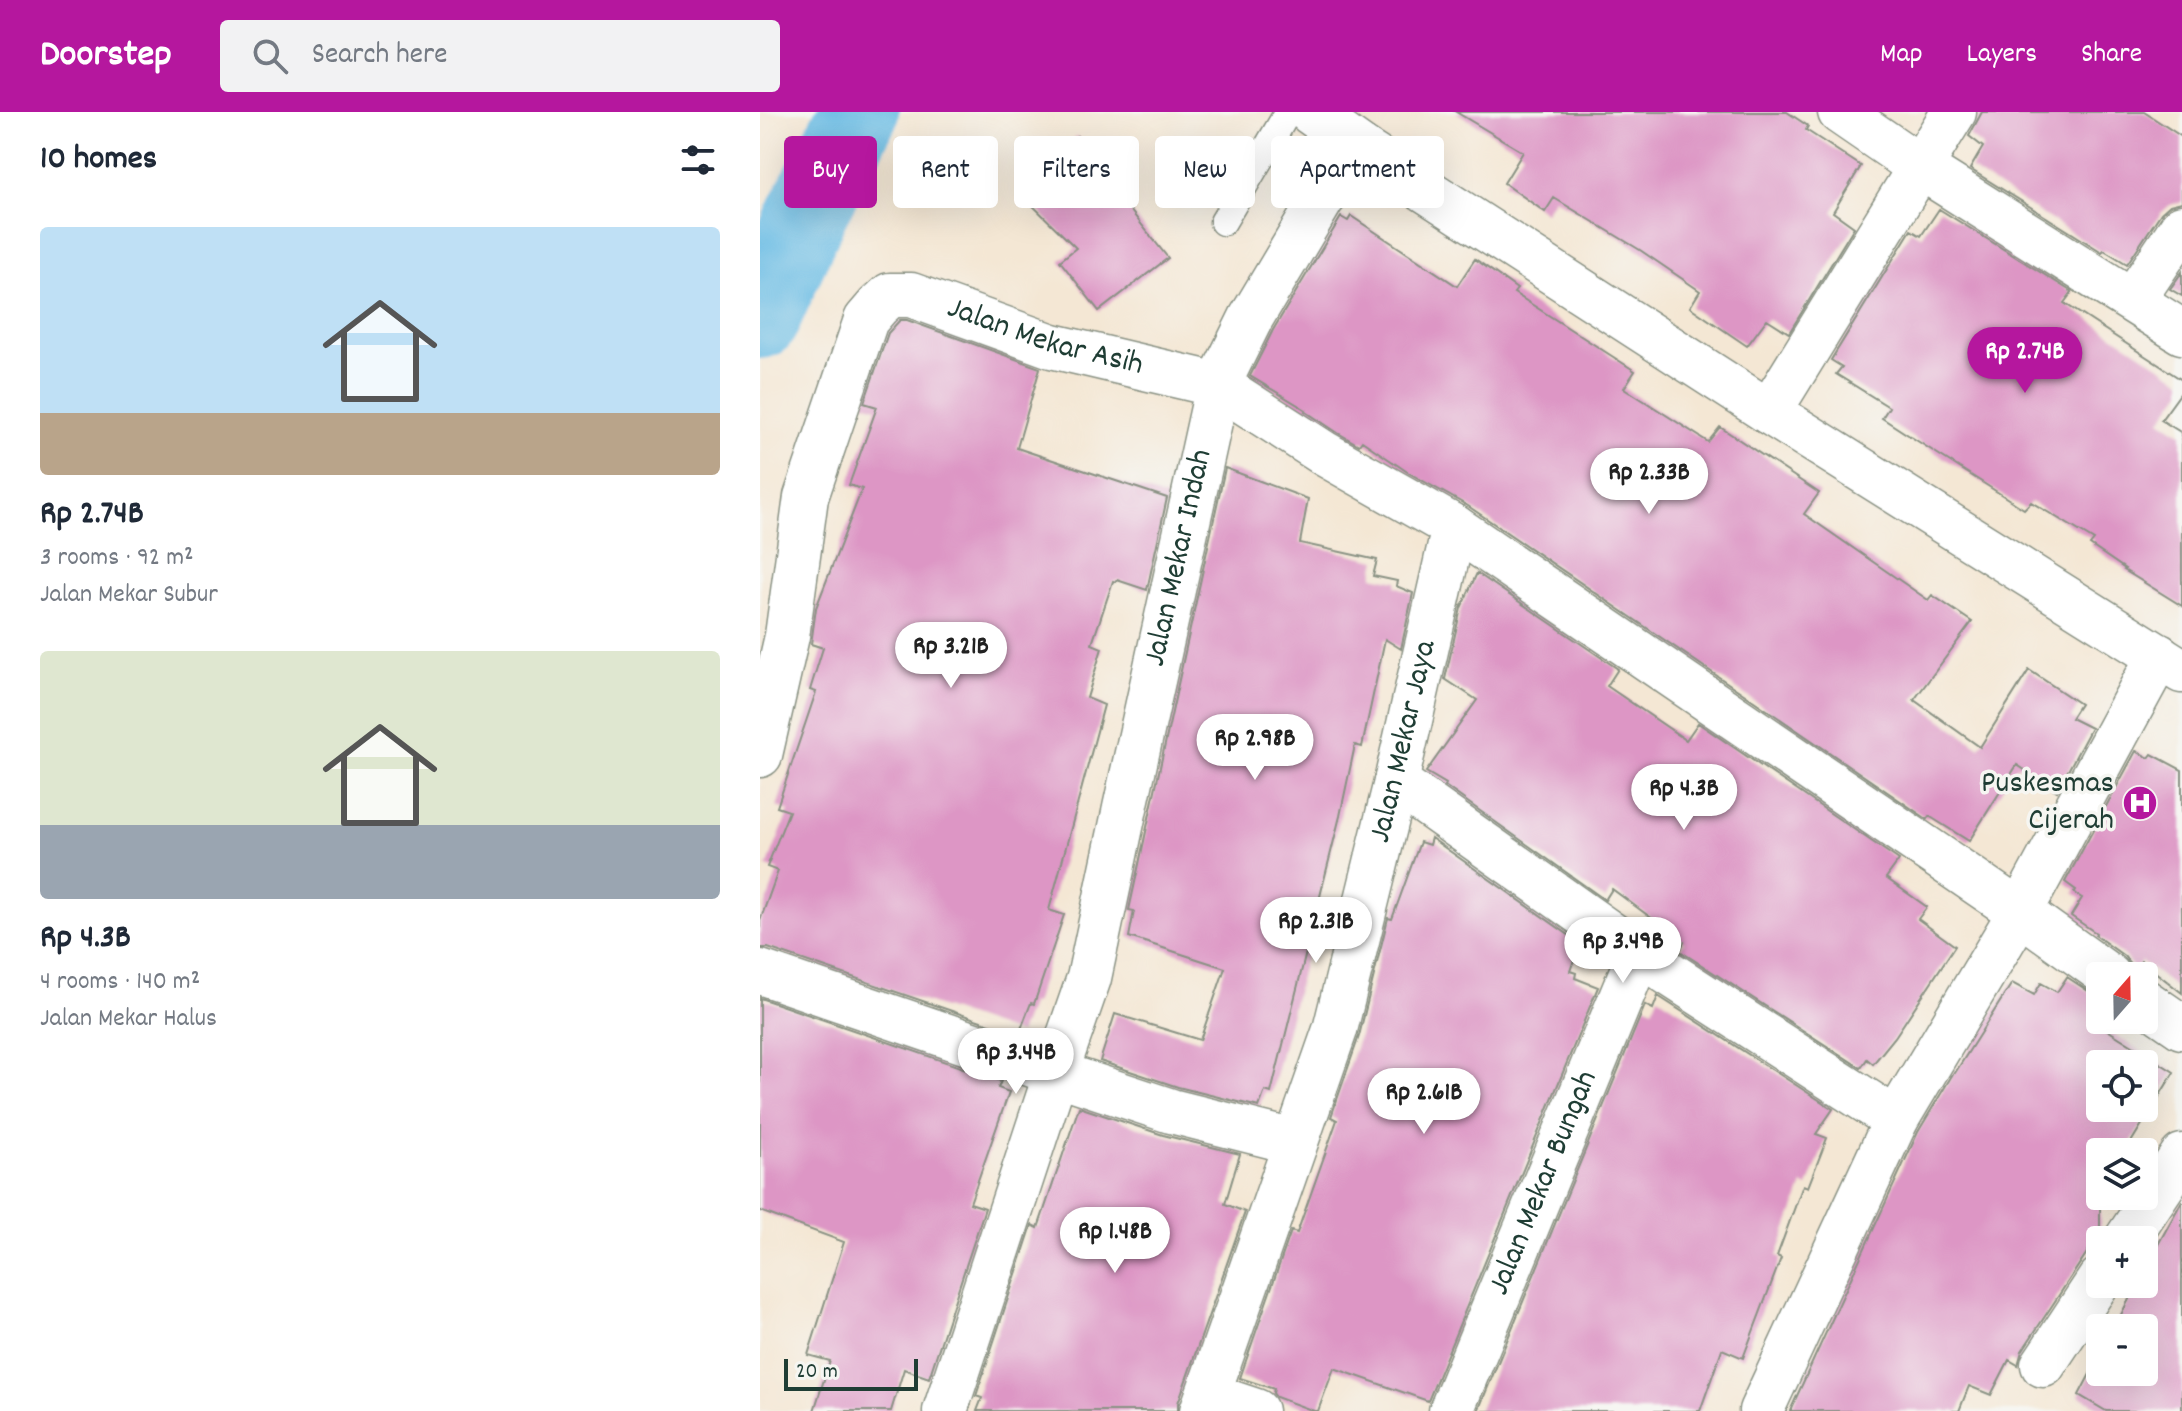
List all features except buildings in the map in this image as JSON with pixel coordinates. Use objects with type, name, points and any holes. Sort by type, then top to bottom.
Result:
[{"type":"street","points":[[1310,112],[1344,136]]},
{"type":"street","points":[[1840,112],[1920,167],[2182,332]]},
{"type":"street","points":[[1769,412],[1954,112]]},
{"type":"street","points":[[1444,202],[1769,412],[2171,664],[1896,1120],[1761,1411]]},
{"type":"street","name":"Jalan Mekar Indah","points":[[945,1411],[1089,978],[1218,385],[1251,318],[1317,208]]},
{"type":"street","points":[[2133,300],[2182,227]]},
{"type":"street","name":"Jalan Mekar Asih","points":[[760,755],[787,636],[806,497],[866,320],[890,295],[911,295],[1052,346],[1218,385],[1325,454],[1454,527],[2090,962]]},
{"type":"street","name":"Jalan Mekar Jaya","points":[[1205,1403],[1335,1030],[1454,527]]},
{"type":"street","points":[[1396,782],[1639,954],[1896,1120]]},
{"type":"street","name":"Jalan Mekar Bungah","points":[[1451,1411],[1639,954]]},
{"type":"street","points":[[760,972],[1171,1111],[1295,1142]]},
{"type":"street","points":[[2158,1011],[2182,1027]]},
{"type":"street","points":[[2135,1226],[2182,1156]]},
{"type":"street","points":[[2043,1365],[2087,1298]]},
{"type":"street","points":[[1205,1403],[1256,1411]]},
{"type":"lane","points":[[1223,222],[1288,112]]},
{"type":"waterway","points":[[760,319],[808,211],[859,112]]},
{"type":"place","name":"Puskesmas Cijerah","points":[[2140,803]]}]
